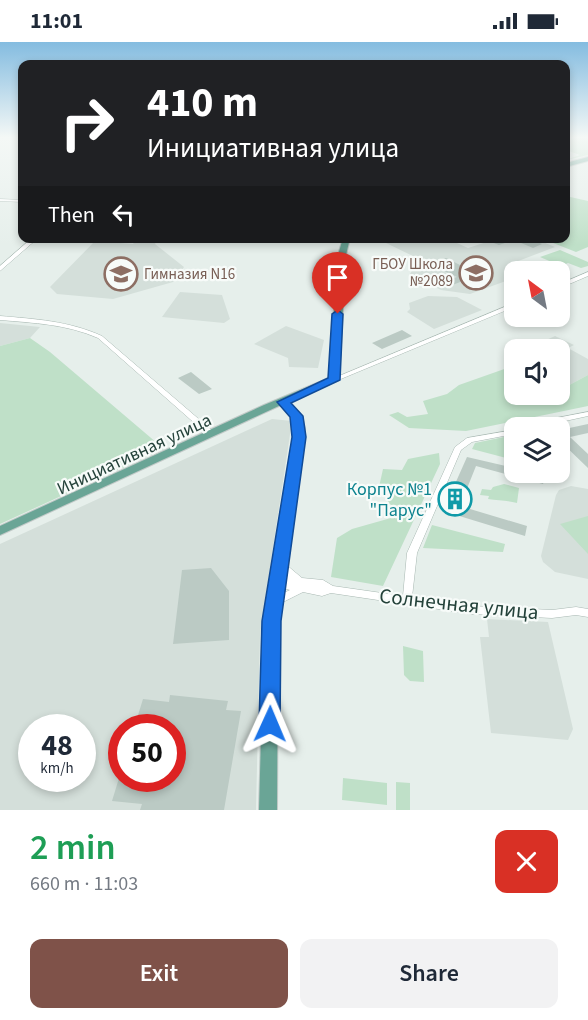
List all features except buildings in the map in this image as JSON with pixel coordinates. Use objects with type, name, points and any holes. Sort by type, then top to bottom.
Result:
[{"type":"main road","points":[[334,380],[342,255],[346,243]]},
{"type":"main road","name":"Инициативная улица","points":[[0,536],[334,380]]},
{"type":"main road","points":[[268,810],[271,628],[300,429],[297,416],[283,402]]},
{"type":"main road","name":"Инициативная улица","points":[[0,531],[268,406],[283,402]]},
{"type":"street","points":[[0,200],[18,201]]},
{"type":"street","points":[[0,269],[30,243]]},
{"type":"street","points":[[570,282],[588,274]]},
{"type":"street","points":[[334,380],[504,309]]},
{"type":"street","points":[[0,318],[57,323],[86,330],[100,337],[212,433]]},
{"type":"street","points":[[570,418],[588,414]]},
{"type":"street","points":[[407,601],[412,553],[458,449],[470,440],[504,434]]},
{"type":"street","points":[[278,576],[300,585]]},
{"type":"street","name":"Солнечная улица","points":[[278,576],[322,592],[331,589],[472,610],[552,614],[576,611],[588,613]]},
{"type":"street","points":[[274,602],[300,585]]},
{"type":"shaded area","name":"Гимназия N16","points":[[93,243],[156,243],[184,267],[173,282],[113,299],[57,294],[50,287]]},
{"type":"shaded area","points":[[386,243],[457,243],[468,248],[484,243],[545,243],[555,247],[518,261],[504,261],[504,282],[470,294],[441,290],[410,274],[419,259]]},
{"type":"shaded area","points":[[180,292],[222,295],[230,319],[224,323],[162,317]]},
{"type":"shaded area","points":[[428,296],[457,297],[482,310],[434,329],[407,312],[410,309],[409,303]]},
{"type":"shaded area","points":[[0,323],[40,327],[30,338],[0,346]]},
{"type":"shaded area","points":[[286,326],[324,340],[318,368],[289,367],[288,358],[254,344]]},
{"type":"shaded area","points":[[570,349],[588,359],[588,375],[570,385]]},
{"type":"shaded area","points":[[272,419],[292,421],[260,635],[256,810],[0,810],[0,544]]},
{"type":"shaded area","points":[[571,486],[588,489],[588,579],[555,572],[543,562],[541,556],[556,495],[559,490]]},
{"type":"shaded area","points":[[487,619],[548,622],[573,729],[568,740],[491,733],[480,637],[489,637]]},
{"type":"green space","points":[[570,197],[588,201],[588,247],[576,252],[553,243],[570,243]]},
{"type":"green space","points":[[560,250],[588,262],[588,266],[581,268],[570,264],[570,261],[549,261],[540,257]]},
{"type":"green space","points":[[30,338],[50,352],[164,449],[0,524],[0,346]]},
{"type":"green space","points":[[504,369],[504,405],[570,405],[570,385],[588,375],[588,406],[534,417],[504,417],[504,423],[466,431],[409,428],[389,415],[398,412],[407,417],[428,414],[423,401],[447,394],[459,385]]},
{"type":"green space","points":[[504,437],[504,457],[472,449],[475,443]]},
{"type":"green space","points":[[439,453],[440,464],[383,586],[331,577],[337,538],[352,529],[398,516],[400,510],[388,503],[388,493],[379,487],[383,469],[402,470],[408,459]]},
{"type":"green space","points":[[504,484],[519,488],[517,503],[488,499],[489,496],[480,495],[482,489],[491,490],[493,487]]},
{"type":"green space","points":[[588,516],[588,554],[560,524]]},
{"type":"green space","points":[[432,525],[505,544],[503,552],[423,548]]},
{"type":"green space","points":[[403,646],[423,651],[424,682],[410,681],[404,675]]},
{"type":"green space","points":[[343,778],[387,783],[387,805],[342,800]]},
{"type":"green space","points":[[396,782],[410,783],[410,810],[396,810]]},
{"type":"place","name":"ГБОУ Школа №2089","points":[[476,273]]},
{"type":"place","name":"Гимназия N16","points":[[121,274]]},
{"type":"place","name":"Корпус №1 \"Парус\"","points":[[455,499]]},
{"type":"route","points":[[270,724],[271,628],[300,429],[297,416],[283,402],[334,380],[338,314]]}]
